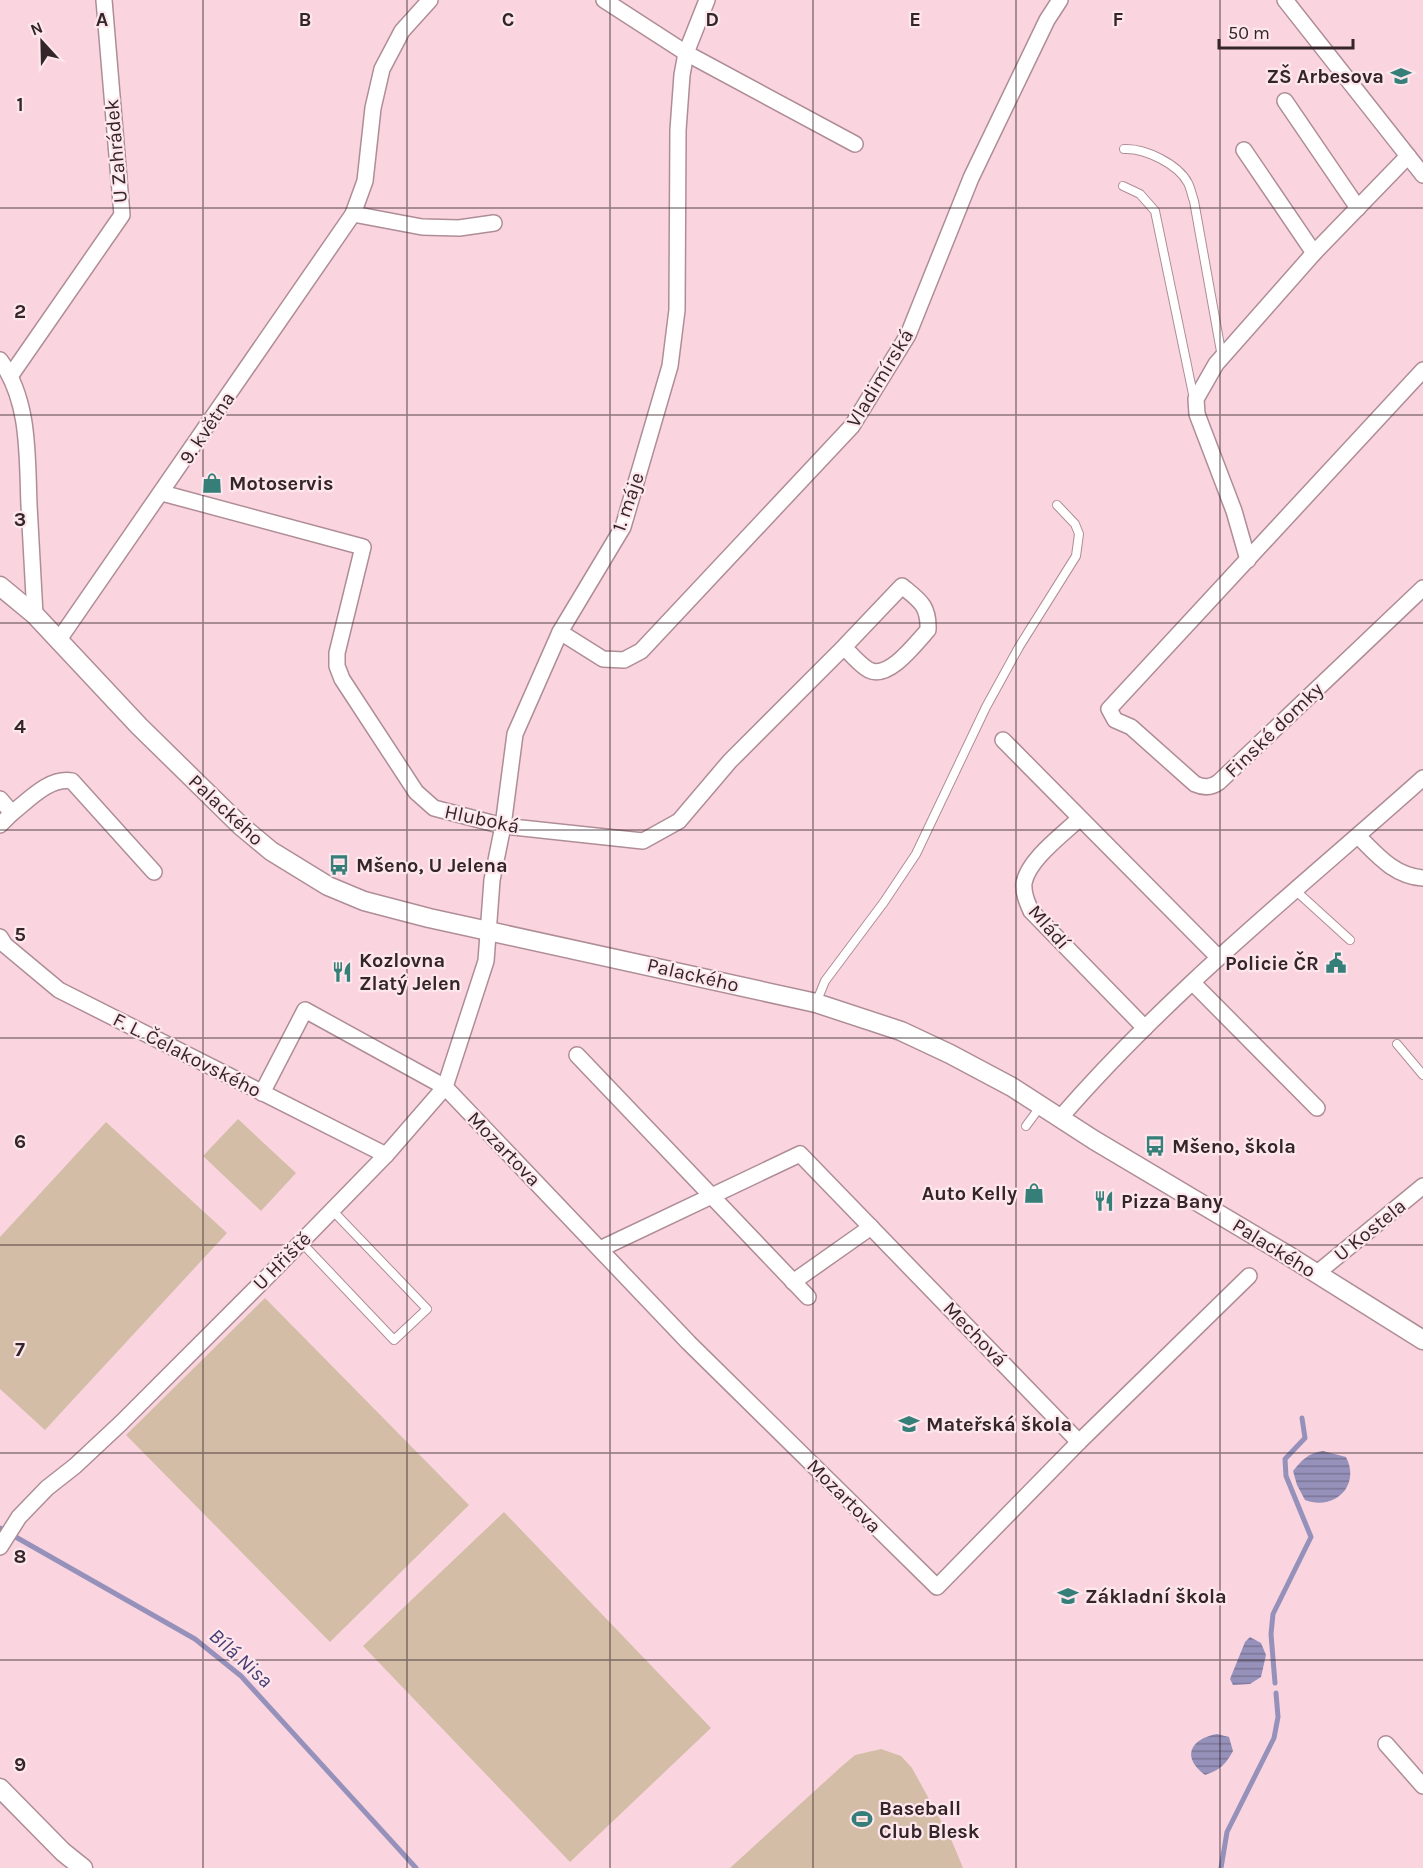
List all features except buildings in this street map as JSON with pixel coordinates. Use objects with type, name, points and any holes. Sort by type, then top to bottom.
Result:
[{"type":"street","name":"U Zahrádek","points":[[11,375],[122,215],[104,0]]},
{"type":"street","name":"9. května","points":[[58,641],[353,214],[365,181],[373,108],[382,69],[402,31],[430,0]]},
{"type":"street","points":[[604,0],[686,53],[855,144]]},
{"type":"street","name":"1. máje","points":[[488,930],[492,880],[503,826],[515,734],[560,632],[623,526],[670,366],[677,310],[678,130],[682,75],[686,53],[707,0]]},
{"type":"street","name":"Vladimírská","points":[[560,632],[603,659],[624,660],[641,651],[852,426],[908,335],[971,178],[1047,20],[1060,0]]},
{"type":"street","points":[[1285,0],[1423,175]]},
{"type":"street","points":[[1285,101],[1358,208]]},
{"type":"street","points":[[1244,150],[1314,253]]},
{"type":"street","points":[[1248,560],[1234,511],[1202,430],[1196,399],[1222,357],[1314,253],[1408,156]]},
{"type":"street","points":[[353,214],[422,227],[459,228],[494,223]]},
{"type":"street","points":[[0,360],[11,375],[21,405],[26,447],[35,615]]},
{"type":"street","name":"Finské domky","points":[[1423,370],[1109,709],[1115,720],[1131,728],[1179,771],[1201,786],[1212,786],[1219,782],[1423,588]]},
{"type":"street","name":"Hluboká","points":[[162,493],[363,548],[337,652],[337,666],[342,679],[416,792],[434,808],[503,826],[643,842],[679,821],[730,761],[902,586],[923,603],[929,616],[928,630],[893,666],[882,671],[869,670],[844,647]]},
{"type":"street","name":"Palackého","points":[[0,586],[35,615],[139,726],[241,826],[271,852],[328,886],[355,898],[429,918],[816,1003],[901,1031],[1012,1087],[1094,1140],[1423,1340]]},
{"type":"street","points":[[1003,740],[1218,957]]},
{"type":"street","points":[[1061,1117],[1090,1083],[1218,957],[1423,778]]},
{"type":"street","points":[[0,825],[51,783],[72,781],[154,872]]},
{"type":"street","points":[[0,799],[12,813]]},
{"type":"street","name":"Mládí","points":[[1079,819],[1038,858],[1029,871],[1024,884],[1025,899],[1031,911],[1145,1028]]},
{"type":"street","points":[[1358,836],[1391,868],[1411,877],[1423,878]]},
{"type":"street","name":"U Hřiště","points":[[0,1546],[19,1517],[47,1488],[121,1424],[386,1155],[446,1087],[486,961],[488,930]]},
{"type":"street","name":"F. L. Čelakovského","points":[[0,937],[5,945],[59,990],[386,1155]]},
{"type":"street","points":[[1192,983],[1317,1108]]},
{"type":"street","name":"Mozartova","points":[[262,1093],[305,1010],[446,1087],[689,1343],[937,1587],[1079,1442],[1250,1276]]},
{"type":"street","points":[[577,1055],[808,1297]]},
{"type":"street","name":"Mechová","points":[[600,1249],[800,1154],[1079,1442]]},
{"type":"street","name":"U Kostela","points":[[1316,1274],[1423,1186]]},
{"type":"street","points":[[794,1282],[871,1227]]},
{"type":"street","points":[[1386,1744],[1423,1786]]},
{"type":"street","points":[[0,1788],[63,1852],[83,1868]]},
{"type":"lane","points":[[1124,149],[1134,149],[1178,169],[1188,183],[1194,201],[1222,357]]},
{"type":"lane","points":[[1124,186],[1140,194],[1155,211],[1196,406]]},
{"type":"lane","points":[[816,1003],[825,981],[884,902],[916,854],[986,707],[1019,647],[1076,556],[1080,534],[1076,524],[1056,505]]},
{"type":"lane","points":[[1295,890],[1350,940]]},
{"type":"lane","points":[[1397,1044],[1423,1075]]},
{"type":"lane","points":[[1026,1126],[1041,1106]]},
{"type":"lane","points":[[301,1242],[394,1340],[427,1309],[332,1210]]},
{"type":"shaded area","points":[[238,1119],[296,1173],[261,1211],[203,1156]]},
{"type":"shaded area","points":[[106,1122],[227,1233],[45,1430],[0,1389],[0,1237]]},
{"type":"shaded area","points":[[265,1298],[469,1505],[330,1642],[126,1435]]},
{"type":"shaded area","points":[[1323,1451],[1346,1457],[1350,1468],[1350,1478],[1342,1494],[1335,1499],[1326,1502],[1305,1500],[1293,1471],[1313,1453]]},
{"type":"shaded area","points":[[504,1512],[711,1728],[570,1862],[363,1646]]},
{"type":"shaded area","points":[[1250,1637],[1261,1643],[1266,1655],[1261,1677],[1250,1684],[1233,1685],[1230,1679],[1245,1642]]},
{"type":"shaded area","points":[[1217,1734],[1229,1737],[1233,1751],[1222,1766],[1205,1775],[1193,1762],[1192,1750],[1200,1740]]},
{"type":"shaded area","name":"Baseball Club Blesk","points":[[881,1749],[901,1756],[912,1768],[951,1839],[963,1868],[730,1868],[855,1755]]},
{"type":"waterway","points":[[1275,1683],[1271,1634],[1273,1614],[1311,1537],[1286,1476],[1285,1459],[1305,1438],[1302,1418]]},
{"type":"waterway","name":"Bílá Nisa","points":[[0,1528],[195,1639],[241,1676],[416,1868]]},
{"type":"waterway","points":[[1221,1868],[1227,1832],[1274,1738],[1278,1717],[1276,1693]]},
{"type":"place","name":"ZŠ Arbesova","points":[[1401,76]]},
{"type":"place","name":"Motoservis","points":[[212,483]]},
{"type":"place","name":"Mšeno, U Jelena","points":[[339,865]]},
{"type":"place","name":"Policie ČR","points":[[1336,963]]},
{"type":"place","name":"Kozlovna Zlatý Jelen","points":[[342,972]]},
{"type":"place","name":"Mšeno, škola","points":[[1155,1146]]},
{"type":"place","name":"Auto Kelly","points":[[1034,1193]]},
{"type":"place","name":"Pizza Bany","points":[[1104,1201]]},
{"type":"place","name":"Mateřská škola","points":[[909,1424]]},
{"type":"place","name":"Základní škola","points":[[1068,1596]]},
{"type":"place","name":"Baseball Club Blesk","points":[[862,1819]]}]
